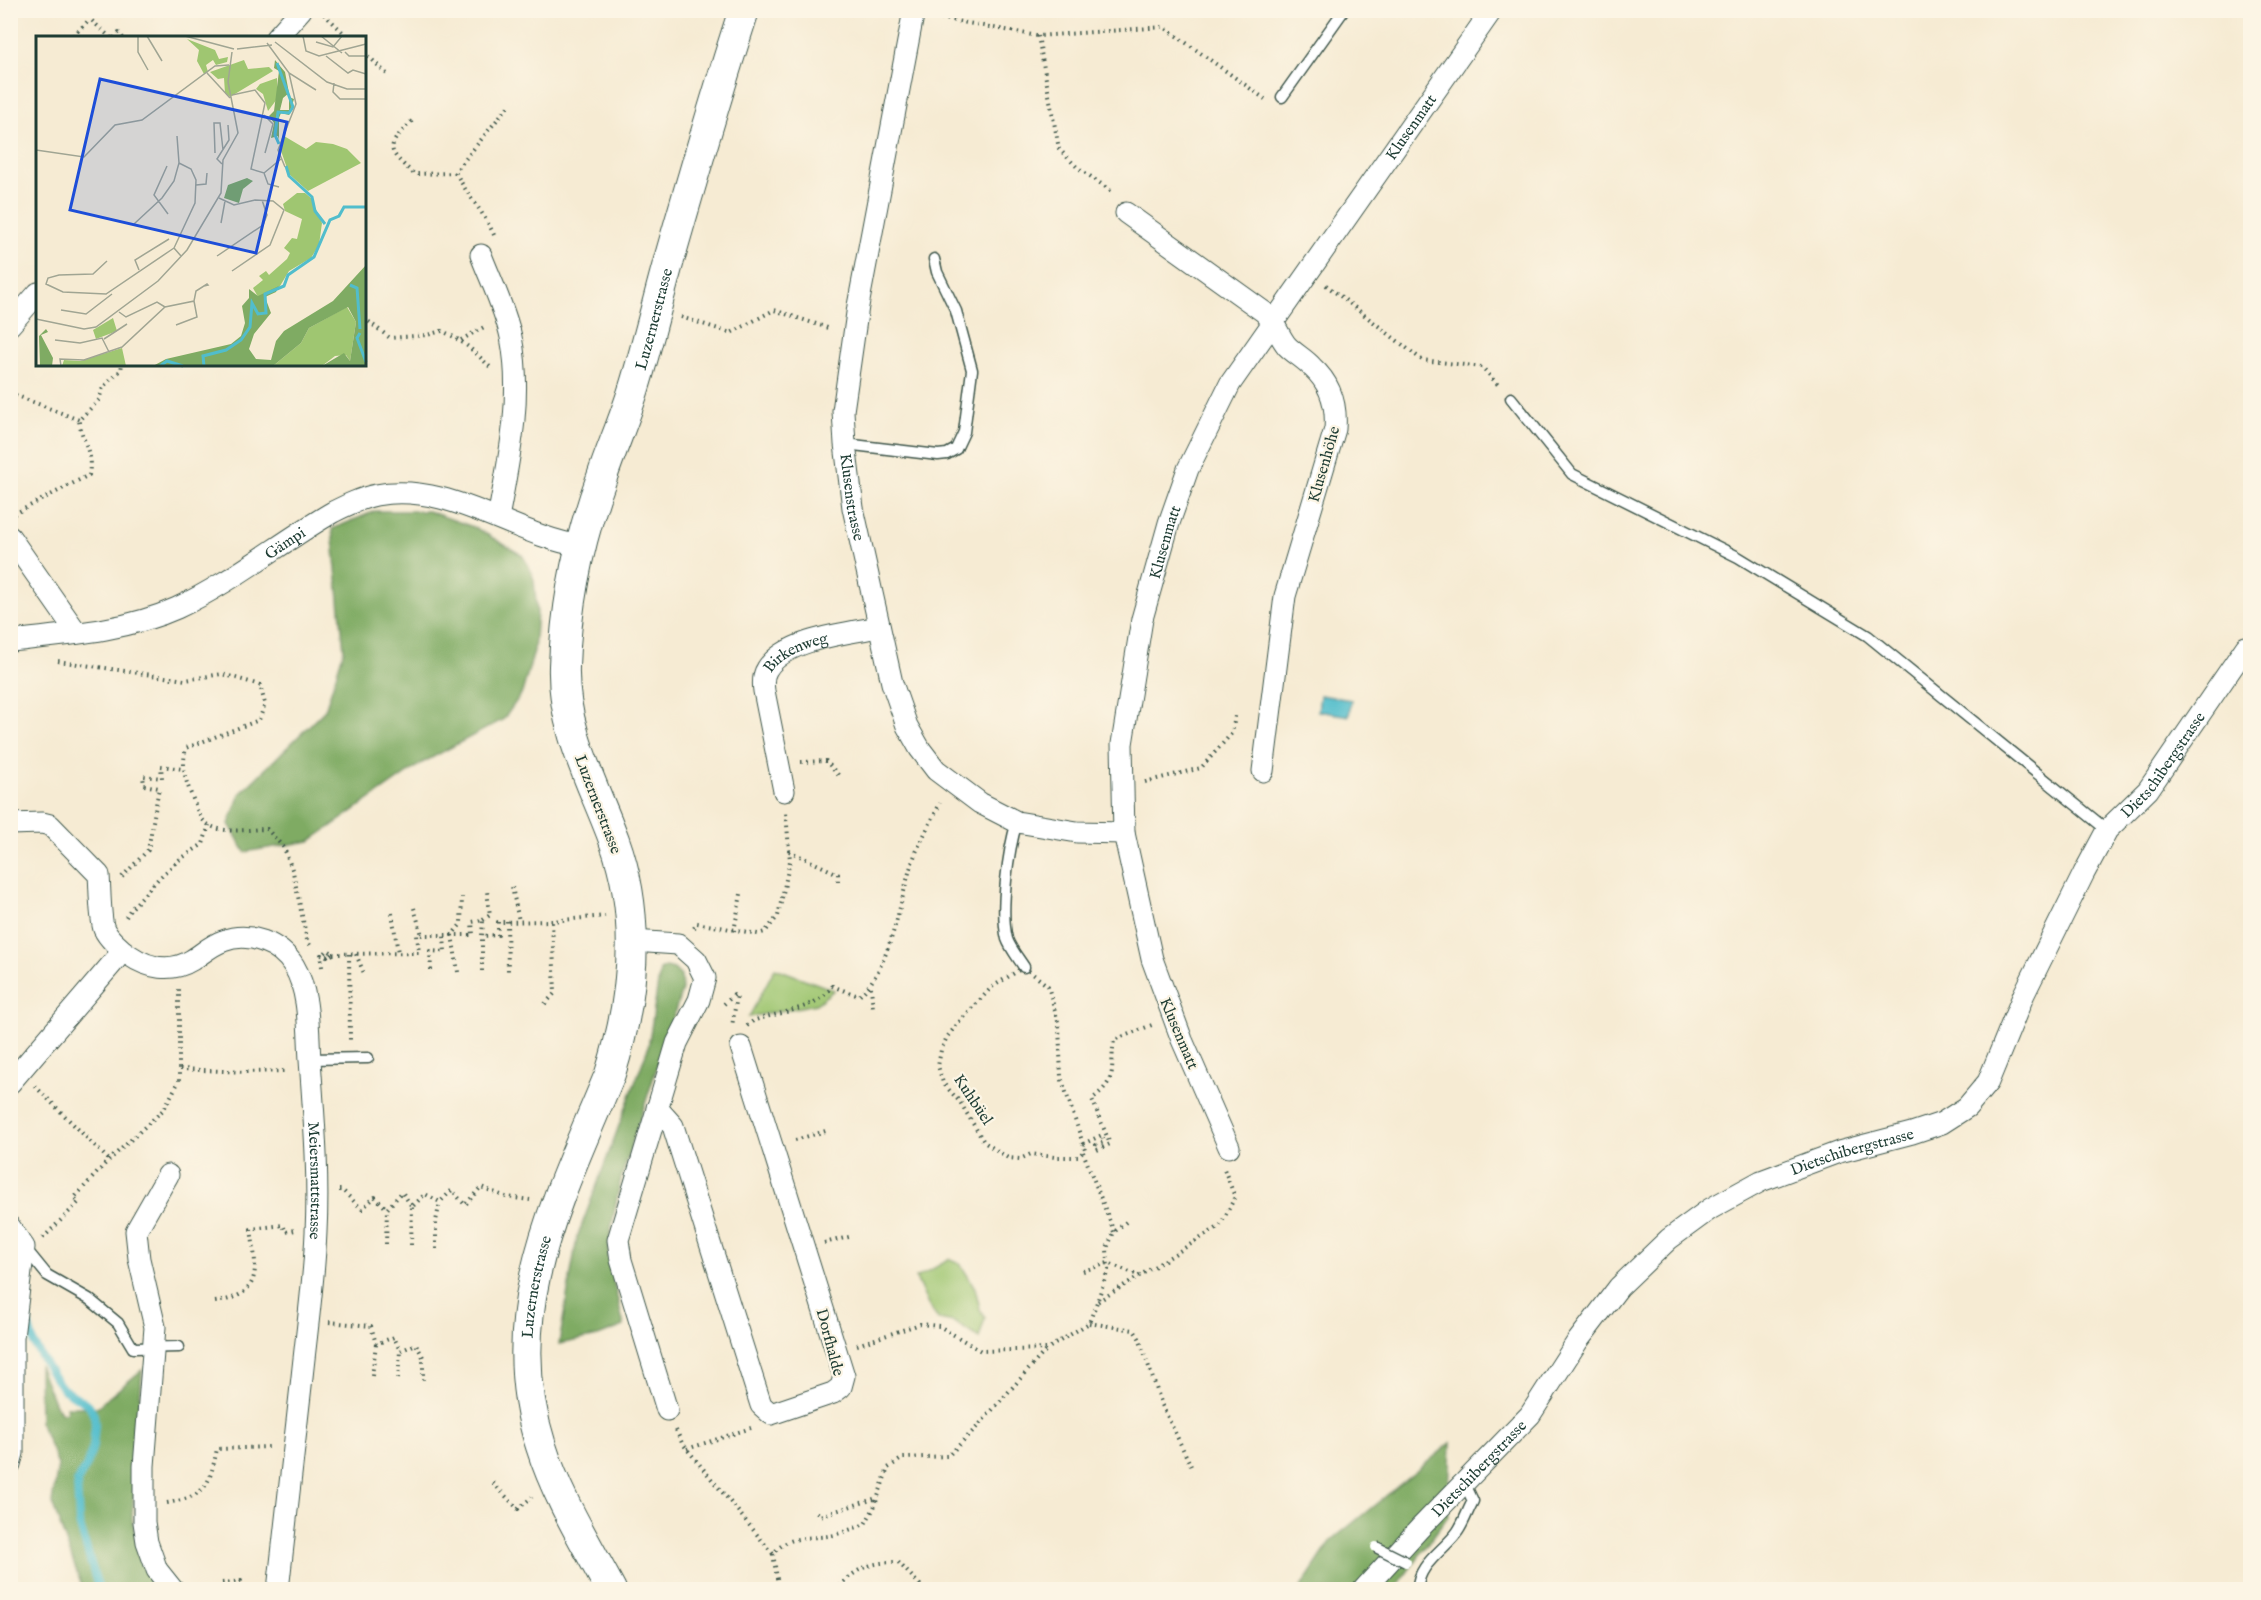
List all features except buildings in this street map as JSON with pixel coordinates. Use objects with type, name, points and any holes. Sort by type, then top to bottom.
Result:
[{"type":"main road","name":"Luzernerstrasse","points":[[611,1590],[566,1506],[541,1446],[533,1417],[526,1346],[528,1312],[539,1255],[549,1221],[610,1074],[631,982],[633,941],[631,913],[615,841],[571,730],[565,701],[565,635],[581,546],[601,477],[634,387],[716,98],[744,10]]},
{"type":"street","name":"Klusenmatt","points":[[1225,1154],[1152,958],[1124,833],[1122,763],[1125,724],[1142,619],[1168,523],[1188,469],[1230,384],[1492,10]]},
{"type":"street","points":[[278,36],[301,11]]},
{"type":"street","name":"Klusenstrasse","points":[[914,12],[858,306],[843,411],[855,519],[892,683],[907,726],[920,749],[936,770],[980,803],[1017,822],[1077,832],[1124,833]]},
{"type":"street","name":"Klusenhöhe","points":[[1126,213],[1273,321],[1286,345],[1326,381],[1336,413],[1335,429],[1285,596],[1263,771]]},
{"type":"street","points":[[481,255],[511,336],[517,392],[508,465],[498,518]]},
{"type":"street","points":[[10,325],[36,295]]},
{"type":"street","name":"Gämpi","points":[[10,641],[77,633],[154,617],[177,608],[204,594],[333,512],[364,498],[378,495],[402,493],[434,496],[553,540],[581,546]]},
{"type":"street","points":[[10,537],[77,633]]},
{"type":"street","name":"Birkenweg","points":[[784,791],[764,692],[763,680],[767,668],[796,646],[879,627]]},
{"type":"street","name":"Dietschibergstrasse","points":[[1363,1590],[1530,1415],[1577,1342],[1619,1287],[1668,1239],[1710,1209],[1761,1181],[1839,1152],[1932,1126],[1967,1107],[1988,1083],[2024,993],[2107,830],[2148,790],[2246,647],[2250,647]]},
{"type":"street","name":"Meiersmattstrasse","points":[[10,824],[50,825],[99,875],[103,929],[123,951],[141,963],[156,968],[177,966],[190,962],[224,940],[259,939],[287,955],[301,982],[310,1059],[317,1189],[316,1234],[278,1590]]},
{"type":"street","points":[[633,941],[678,944],[696,960],[705,978],[699,1000],[677,1043],[618,1240],[621,1260],[667,1410]]},
{"type":"street","points":[[15,1077],[123,951]]},
{"type":"street","name":"Dorfhalde","points":[[737,1038],[844,1376],[841,1388],[833,1393],[771,1414]]},
{"type":"street","points":[[657,1108],[673,1126],[761,1405],[771,1414]]},
{"type":"street","points":[[168,1175],[136,1231],[155,1327],[144,1466],[144,1515],[147,1542],[157,1570],[173,1590]]},
{"type":"street","points":[[10,1227],[25,1256],[13,1336],[13,1453],[10,1464]]},
{"type":"lane","points":[[1282,97],[1344,10]]},
{"type":"lane","points":[[845,444],[938,455],[947,454],[956,449],[964,432],[972,370],[956,311],[937,272],[934,259]]},
{"type":"lane","points":[[1511,398],[1572,474],[1738,557],[1868,636],[2107,830]]},
{"type":"lane","points":[[1017,822],[1012,837],[1004,908],[1008,940],[1024,967]]},
{"type":"lane","points":[[310,1059],[368,1058]]},
{"type":"lane","points":[[25,1256],[47,1275],[89,1299],[118,1323],[133,1348],[179,1347]]},
{"type":"lane","points":[[1418,1590],[1417,1583],[1429,1562],[1458,1532],[1473,1501],[1464,1482]]},
{"type":"lane","points":[[1376,1547],[1424,1571]]},
{"type":"path","points":[[73,36],[90,19],[92,10]]},
{"type":"path","points":[[301,11],[315,23],[324,14],[347,36]]},
{"type":"path","points":[[914,12],[1038,36],[1164,27],[1276,106],[1282,97]]},
{"type":"path","points":[[90,19],[111,36]]},
{"type":"path","points":[[1038,36],[1059,149],[1077,167],[1128,203],[1126,213]]},
{"type":"path","points":[[366,54],[389,76]]},
{"type":"path","points":[[456,173],[509,105]]},
{"type":"path","points":[[412,121],[393,140],[392,147],[397,159],[414,174],[456,173]]},
{"type":"path","points":[[456,173],[485,215],[494,236],[481,255]]},
{"type":"path","points":[[1309,272],[1422,360],[1482,367],[1511,398]]},
{"type":"path","points":[[672,314],[731,333],[774,310],[839,332]]},
{"type":"path","points":[[366,320],[390,338],[427,335],[442,331],[458,338],[475,351],[517,392]]},
{"type":"path","points":[[79,420],[99,400],[103,387],[122,370],[122,366]]},
{"type":"path","points":[[10,393],[79,420]]},
{"type":"path","points":[[10,516],[89,475],[91,462],[89,446],[82,438],[79,420]]},
{"type":"path","points":[[58,661],[185,680],[222,674],[260,685],[265,704],[259,720],[186,748],[182,763],[183,769],[186,782],[202,819],[209,825],[235,832],[267,829],[284,848],[293,872],[307,940],[312,948]]},
{"type":"path","points":[[1135,784],[1201,768],[1232,733],[1235,716]]},
{"type":"path","points":[[779,767],[804,761],[826,761],[840,778]]},
{"type":"path","points":[[101,898],[148,850],[159,788],[144,785],[142,776],[162,778],[161,766],[183,769]]},
{"type":"path","points":[[678,944],[698,923],[758,934],[765,932],[778,916],[790,861],[784,791]]},
{"type":"path","points":[[873,1009],[871,986],[898,919],[912,864],[943,797]]},
{"type":"path","points":[[121,926],[130,910],[158,879],[179,860],[203,844],[209,825]]},
{"type":"path","points":[[789,851],[838,874],[838,884]]},
{"type":"path","points":[[512,887],[519,921]]},
{"type":"path","points":[[322,966],[319,956],[332,953],[419,952],[417,935],[473,935],[472,922],[483,920],[490,915],[487,891]]},
{"type":"path","points":[[734,931],[741,894]]},
{"type":"path","points":[[458,972],[452,935],[461,924],[462,897]]},
{"type":"path","points":[[414,908],[422,935]]},
{"type":"path","points":[[392,913],[398,952]]},
{"type":"path","points":[[482,936],[498,935],[498,922],[552,921],[613,915]]},
{"type":"path","points":[[482,971],[483,920]]},
{"type":"path","points":[[507,921],[508,972]]},
{"type":"path","points":[[545,1004],[555,993],[552,921]]},
{"type":"path","points":[[431,970],[430,951],[446,952],[444,935]]},
{"type":"path","points":[[349,954],[350,1039]]},
{"type":"path","points":[[356,954],[365,976]]},
{"type":"path","points":[[1024,967],[1048,986],[1059,1024],[1061,1077],[1085,1150],[1083,1152],[1114,1232]]},
{"type":"path","name":"Kuhbüel","points":[[1024,967],[992,987],[947,1037],[941,1050],[938,1066],[943,1083],[960,1102],[984,1142],[1008,1158],[1020,1159],[1031,1154],[1078,1157],[1083,1152]]},
{"type":"path","points":[[25,1256],[79,1202],[74,1198],[109,1160],[164,1109],[179,1081],[179,985]]},
{"type":"path","points":[[731,997],[737,996],[737,1038],[742,1037],[745,1029],[753,1021],[811,1003],[828,992],[832,986],[859,996],[871,986]]},
{"type":"path","points":[[1083,1144],[1102,1135],[1104,1142],[1096,1145],[1097,1150],[1110,1144],[1092,1099],[1112,1080],[1114,1040],[1161,1021]]},
{"type":"path","points":[[180,1069],[290,1071]]},
{"type":"path","points":[[15,1077],[109,1160]]},
{"type":"path","points":[[771,1148],[829,1130]]},
{"type":"path","points":[[1097,1302],[1223,1223],[1235,1197],[1225,1154]]},
{"type":"path","points":[[436,1249],[436,1221],[440,1202],[452,1190],[465,1205],[481,1187],[506,1197],[539,1202]]},
{"type":"path","points":[[330,1189],[342,1190],[362,1209],[375,1197],[387,1209]]},
{"type":"path","points":[[386,1244],[387,1209],[402,1192],[412,1207],[411,1245]]},
{"type":"path","points":[[412,1207],[425,1194],[440,1202]]},
{"type":"path","points":[[773,1554],[786,1542],[832,1535],[865,1524],[874,1508],[888,1468],[903,1458],[948,1456],[1047,1349],[1089,1323],[1108,1270],[1107,1248],[1114,1232],[1126,1222]]},
{"type":"path","points":[[215,1302],[230,1300],[249,1288],[256,1271],[251,1229],[283,1225],[286,1232],[302,1229]]},
{"type":"path","points":[[1083,1270],[1108,1263],[1140,1276]]},
{"type":"path","points":[[321,1321],[370,1326],[376,1344],[372,1376]]},
{"type":"path","points":[[1089,1323],[1134,1330],[1139,1338],[1161,1405],[1191,1466]]},
{"type":"path","points":[[836,1352],[920,1324],[939,1326],[981,1351],[1047,1349]]},
{"type":"path","points":[[376,1344],[394,1337],[400,1351],[398,1379]]},
{"type":"path","points":[[400,1351],[416,1344],[423,1357],[423,1380]]},
{"type":"path","points":[[667,1410],[682,1443],[773,1554],[779,1590]]},
{"type":"path","points":[[687,1449],[755,1426],[771,1414]]},
{"type":"path","points":[[144,1515],[162,1517],[164,1503],[183,1500],[204,1490],[211,1476],[217,1449],[277,1446]]},
{"type":"path","points":[[494,1483],[518,1509],[539,1490]]},
{"type":"path","points":[[817,1512],[820,1516],[877,1498]]},
{"type":"path","points":[[835,1590],[851,1574],[877,1562],[898,1562],[922,1590]]},
{"type":"path","points":[[222,1583],[241,1581],[241,1590]]},
{"type":"green space","points":[[375,511],[428,511],[476,528],[522,555],[534,580],[537,613],[534,651],[522,693],[504,719],[422,763],[310,841],[245,852],[229,824],[240,794],[325,710],[344,650],[332,529]]},
{"type":"green space","points":[[666,967],[674,969],[681,976],[682,990],[621,1178],[611,1229],[608,1258],[624,1326],[598,1336],[559,1344],[577,1238],[648,1048],[660,970]]},
{"type":"green space","points":[[775,968],[834,990],[816,1004],[749,1017]]},
{"type":"green space","points":[[950,1259],[960,1263],[975,1288],[980,1309],[985,1318],[979,1338],[954,1322],[938,1319],[928,1305],[916,1278]]},
{"type":"green space","points":[[39,1365],[55,1405],[62,1413],[67,1412],[66,1407],[97,1407],[142,1370],[132,1518],[139,1555],[149,1573],[166,1589],[83,1589],[52,1503],[58,1465],[40,1422]]},
{"type":"green space","points":[[1451,1443],[1448,1516],[1395,1589],[1299,1590],[1332,1540]]},
{"type":"water","points":[[1320,695],[1351,700],[1349,716],[1318,711]]},
{"type":"waterway","points":[[24,1309],[34,1344],[49,1370],[63,1389],[89,1405],[94,1415],[93,1446],[87,1465],[77,1482],[79,1523],[99,1590]]}]
